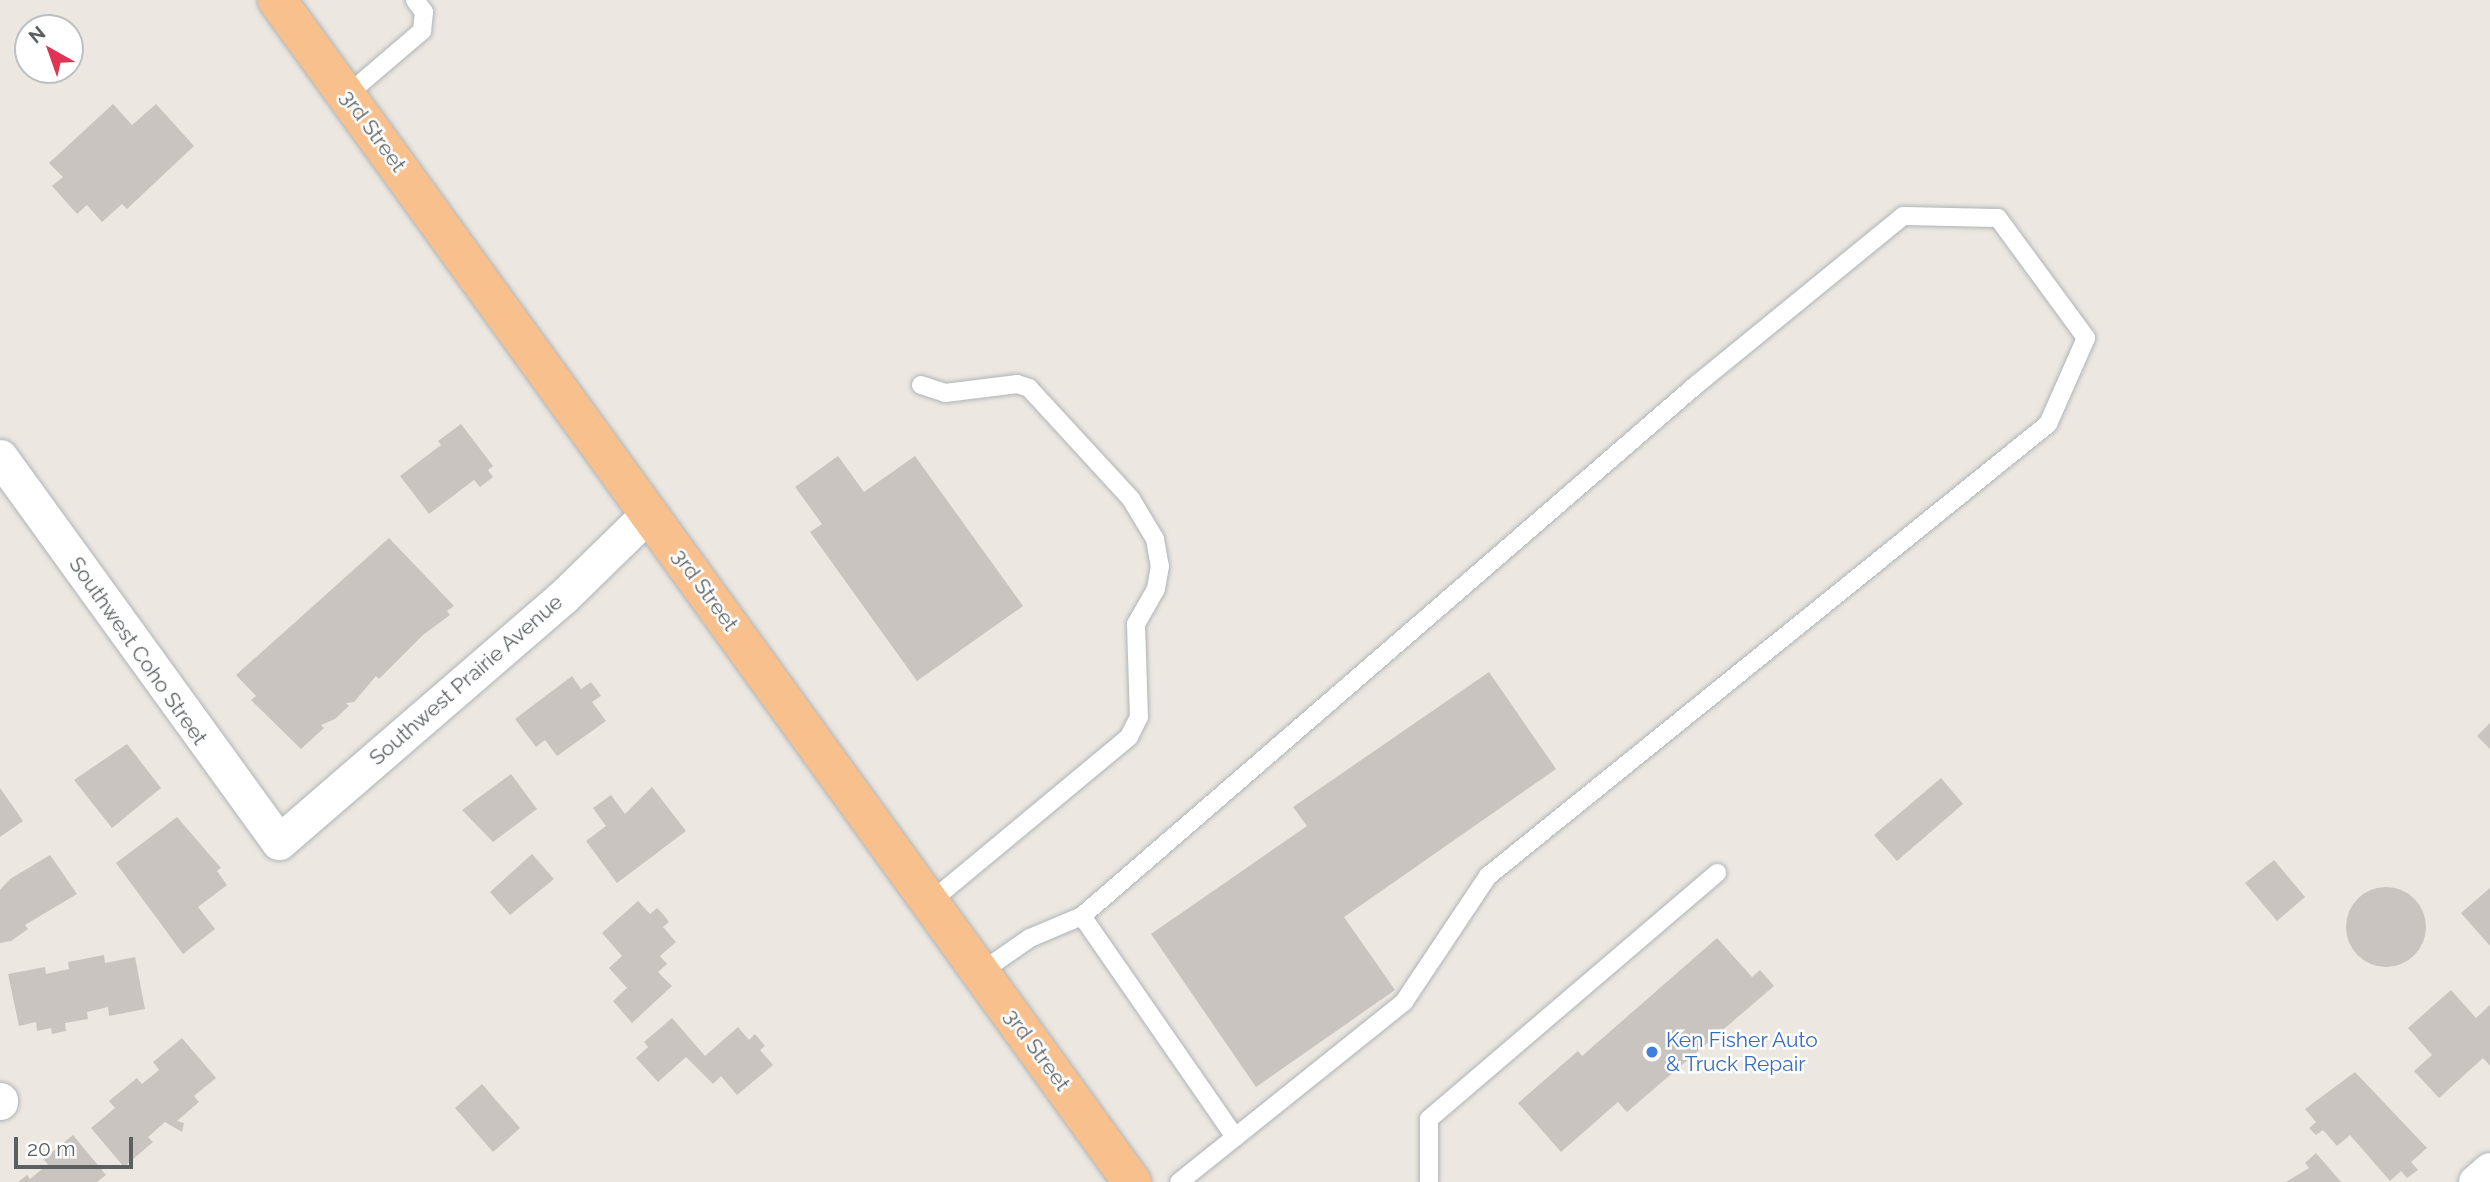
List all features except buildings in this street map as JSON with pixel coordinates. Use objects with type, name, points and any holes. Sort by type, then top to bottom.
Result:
[{"type":"highway","name":"3rd Street","points":[[276,0],[1132,1182]]},
{"type":"street","name":"Southwest Coho Street","points":[[0,457],[279,842]]},
{"type":"street","name":"Southwest Prairie Avenue","points":[[279,842],[562,598],[649,513]]},
{"type":"street","points":[[2476,1182],[2490,1170]]},
{"type":"lane","points":[[347,95],[422,31],[424,12],[415,0]]},
{"type":"lane","points":[[981,972],[1030,938],[1082,916],[1696,385],[1903,216],[1998,218],[2086,338],[2048,424],[1488,876],[1404,1002],[1179,1182]]},
{"type":"lane","points":[[921,385],[946,393],[1017,384],[1029,388],[1131,499],[1155,539],[1160,566],[1156,589],[1136,624],[1133,645],[1140,704],[1129,737],[930,902]]},
{"type":"lane","points":[[1429,1182],[1430,1119],[1717,873]]},
{"type":"lane","points":[[1082,916],[1235,1137]]},
{"type":"place","name":"Ken Fisher Auto & Truck Repair","points":[[1652,1052]]}]
